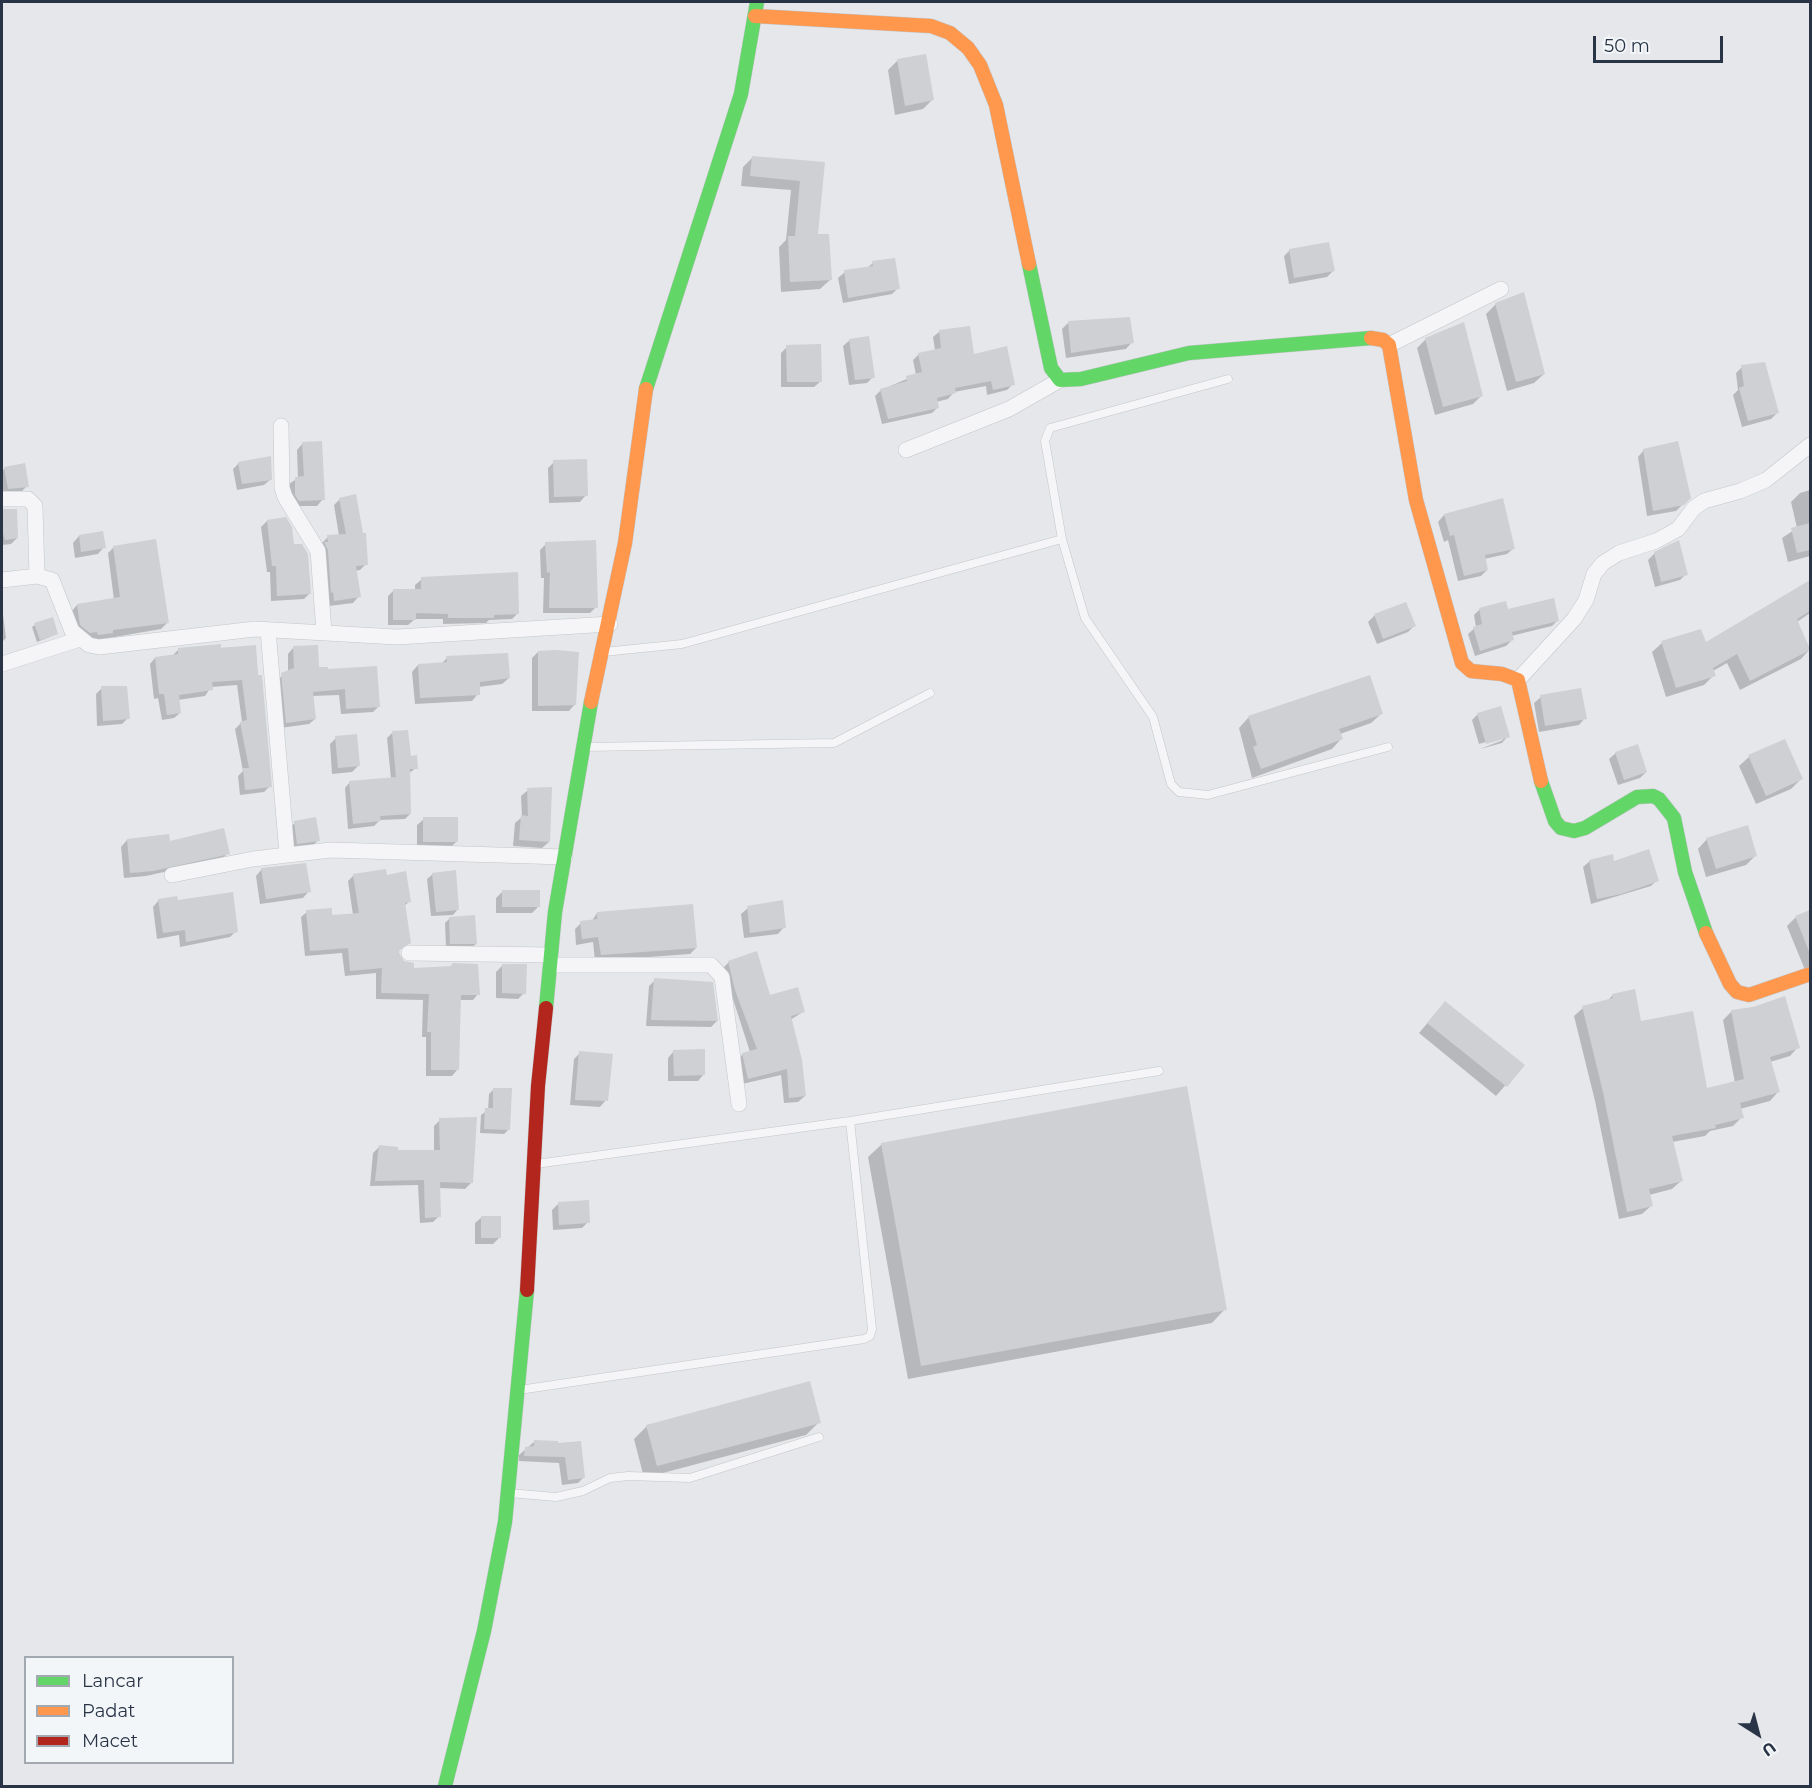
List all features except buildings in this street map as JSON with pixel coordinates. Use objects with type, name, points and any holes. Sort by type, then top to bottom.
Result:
[{"type":"street","points":[[445,1786],[493,1592],[508,1493],[527,1288],[532,1165],[551,960],[582,747],[610,624],[625,543],[652,365],[741,94],[757,2]]},
{"type":"street","points":[[755,16],[932,26],[950,33],[968,48],[980,65],[996,105],[1049,360],[1051,368],[1060,380]]},
{"type":"street","points":[[1389,345],[1501,289]]},
{"type":"street","points":[[906,450],[1010,409],[1060,380],[1080,380],[1189,353],[1363,337],[1375,338],[1389,345]]},
{"type":"street","points":[[1389,345],[1416,500],[1462,663],[1471,671],[1512,676],[1518,680],[1549,811],[1561,828],[1574,831],[1585,828],[1637,797],[1653,796],[1659,799],[1674,818],[1686,872],[1711,947],[1730,984],[1737,992],[1749,995],[1810,974]]},
{"type":"street","points":[[281,426],[282,488],[285,497],[318,551],[324,632]]},
{"type":"street","points":[[1518,680],[1574,619],[1586,600],[1594,574],[1603,563],[1678,529],[1694,508],[1704,501],[1740,491],[1767,480],[1810,445]]},
{"type":"street","points":[[2,499],[28,499],[34,506],[37,576]]},
{"type":"street","points":[[2,580],[47,577],[56,584],[66,622],[80,639],[89,645],[99,647],[233,630],[324,632],[397,637],[610,624]]},
{"type":"street","points":[[268,630],[287,854]]},
{"type":"street","points":[[2,664],[80,639]]},
{"type":"street","points":[[172,875],[287,854],[331,850],[565,857]]},
{"type":"street","points":[[409,953],[711,965],[722,977],[739,1104]]},
{"type":"lane","points":[[1228,379],[1050,428],[1045,441],[1062,539],[1085,618],[1154,717],[1171,784],[1179,792],[1208,795],[1388,747]]},
{"type":"lane","points":[[602,652],[682,644],[1062,539]]},
{"type":"lane","points":[[582,747],[834,743],[930,693]]},
{"type":"lane","points":[[532,1165],[850,1121],[1160,1071]]},
{"type":"lane","points":[[517,1390],[864,1340],[870,1336],[872,1329],[850,1121]]},
{"type":"lane","points":[[508,1493],[556,1497],[583,1491],[610,1478],[628,1476],[690,1478],[819,1437]]},
{"type":"traffic: fast","points":[[646,389],[741,94],[757,2]]},
{"type":"traffic: fast","points":[[1029,264],[1051,368],[1060,380],[1081,379],[1189,353],[1371,338]]},
{"type":"traffic: fast","points":[[546,1008],[555,912],[591,702]]},
{"type":"traffic: fast","points":[[1541,781],[1555,821],[1561,828],[1574,831],[1585,828],[1637,797],[1653,796],[1659,799],[1674,818],[1685,872],[1706,933]]},
{"type":"traffic: fast","points":[[445,1786],[484,1631],[505,1522],[527,1290]]},
{"type":"traffic: slow","points":[[755,16],[931,26],[950,33],[968,48],[980,65],[996,105],[1029,264]]},
{"type":"traffic: slow","points":[[1371,338],[1383,340],[1389,345],[1416,500],[1462,663],[1471,671],[1502,674],[1518,680],[1541,781]]},
{"type":"traffic: slow","points":[[591,702],[625,543],[646,389]]},
{"type":"traffic: slow","points":[[1706,933],[1730,984],[1737,992],[1749,995],[1810,974]]},
{"type":"traffic: jam","points":[[527,1290],[538,1086],[546,1008]]}]
